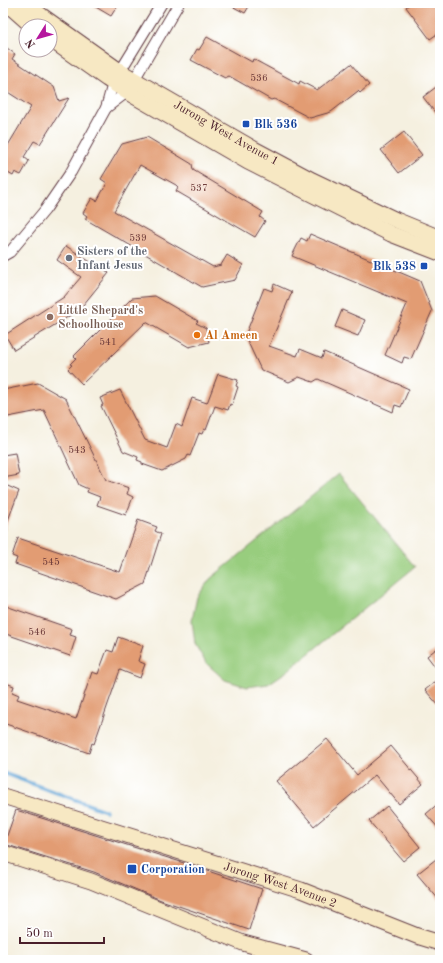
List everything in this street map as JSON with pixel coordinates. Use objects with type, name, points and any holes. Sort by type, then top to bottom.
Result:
[{"type":"street","points":[[6,3],[23,18]]},
{"type":"street","name":"Jurong West Avenue 1","points":[[26,3],[117,77],[248,162],[391,234],[440,254]]},
{"type":"street","points":[[3,256],[10,252],[45,210],[71,172],[106,108],[117,77],[162,3]]},
{"type":"street","points":[[106,108],[130,86],[179,3]]},
{"type":"street","name":"Jurong West Avenue 1","points":[[58,44],[117,77]]},
{"type":"street","name":"Jurong West Avenue 1","points":[[130,86],[312,180],[396,220],[440,238]]},
{"type":"street","name":"Jurong West Avenue 2","points":[[3,796],[301,890],[417,936],[440,943]]},
{"type":"street","points":[[3,852],[91,881],[243,943],[306,960]]},
{"type":"green space","points":[[339,474],[415,567],[286,672],[268,684],[247,687],[225,680],[206,663],[195,644],[192,620],[197,597],[210,579]]},
{"type":"building","points":[[89,3],[119,3],[111,16]]},
{"type":"building","points":[[226,3],[251,3],[245,13]]},
{"type":"building","points":[[411,3],[440,3],[440,32],[430,39],[406,7]]},
{"type":"building","points":[[207,37],[252,62],[253,59],[299,84],[300,81],[317,90],[351,64],[369,85],[360,93],[358,91],[331,112],[310,118],[274,99],[271,100],[229,76],[225,78],[191,60],[197,49],[199,50]]},
{"type":"building","points":[[3,45],[15,54],[12,59],[54,87],[59,101],[69,98],[40,144],[34,141],[24,157],[29,161],[21,175],[15,172],[13,176],[3,170],[3,145],[7,147],[31,107],[3,89]]},
{"type":"building","points":[[440,84],[440,119],[423,97]]},
{"type":"building","points":[[404,132],[422,155],[399,173],[381,150]]},
{"type":"building","points":[[147,137],[192,164],[193,170],[263,212],[260,217],[265,221],[255,237],[176,191],[178,187],[176,185],[140,165],[114,211],[213,267],[221,265],[227,255],[243,265],[235,280],[202,287],[85,219],[87,216],[83,213],[92,198],[97,201],[107,183],[101,179],[122,144]]},
{"type":"building","points":[[310,234],[420,281],[432,311],[411,359],[404,357],[402,363],[385,355],[407,304],[292,256],[301,238],[307,241]]},
{"type":"building","points":[[66,246],[92,263],[94,261],[109,273],[79,310],[14,350],[5,335],[64,297],[81,277],[57,260]]},
{"type":"building","points":[[274,284],[292,292],[269,346],[297,356],[300,349],[322,358],[324,352],[409,389],[401,407],[395,405],[393,412],[318,379],[313,382],[299,377],[289,382],[261,370],[245,336],[264,288],[272,291]]},
{"type":"building","points":[[155,296],[198,321],[196,323],[206,328],[209,342],[189,347],[146,322],[82,384],[68,369],[72,365],[70,364],[76,358],[74,356],[132,298]]},
{"type":"building","points":[[342,310],[365,320],[358,336],[335,327]]},
{"type":"building","points":[[218,374],[238,380],[236,386],[238,387],[232,405],[230,404],[228,410],[215,406],[206,430],[204,429],[202,434],[199,433],[190,456],[188,455],[186,459],[162,471],[142,464],[142,462],[137,460],[138,457],[123,451],[101,406],[103,405],[100,398],[120,390],[145,440],[167,448],[176,424],[182,427],[192,398],[207,403]]},
{"type":"building","points":[[38,383],[66,399],[106,480],[129,488],[127,494],[133,497],[126,515],[97,505],[100,497],[87,492],[88,489],[79,485],[44,410],[3,418],[3,390]]},
{"type":"building","points":[[15,453],[19,475],[3,478],[3,455]]},
{"type":"building","points":[[3,484],[19,491],[4,531],[3,531]]},
{"type":"building","points":[[138,520],[157,527],[155,531],[161,534],[145,584],[116,599],[15,564],[17,558],[12,556],[18,538],[120,572]]},
{"type":"building","points":[[3,605],[72,629],[70,635],[76,637],[70,656],[3,633]]},
{"type":"building","points":[[118,637],[143,646],[138,661],[145,664],[140,678],[120,670],[94,744],[92,743],[89,753],[3,723],[5,711],[3,713],[3,682],[14,686],[12,692],[19,695],[17,699],[76,719],[92,672],[98,674],[107,650],[113,652]]},
{"type":"building","points":[[440,646],[440,673],[427,656]]},
{"type":"building","points":[[440,678],[440,707],[425,690]]},
{"type":"building","points":[[327,739],[357,775],[391,746],[423,784],[399,804],[375,775],[314,826],[276,781]]},
{"type":"building","points":[[440,802],[440,830],[426,814]]},
{"type":"building","points":[[387,806],[420,847],[403,861],[369,821]]},
{"type":"building","points":[[16,810],[262,889],[249,930],[161,900],[94,872],[4,844]]},
{"type":"building","points":[[436,859],[440,864],[440,901],[417,874]]},
{"type":"waterway","points":[[3,773],[106,811]]},
{"type":"place","name":"Blk 536","points":[[246,124]]},
{"type":"place","name":"Sisters of the Infant Jesus","points":[[69,258]]},
{"type":"place","name":"Blk 538","points":[[424,266]]},
{"type":"place","name":"Little Shepard's Schoolhouse","points":[[50,317]]},
{"type":"place","name":"Al Ameen","points":[[197,335]]},
{"type":"place","name":"Corporation","points":[[132,869]]}]
